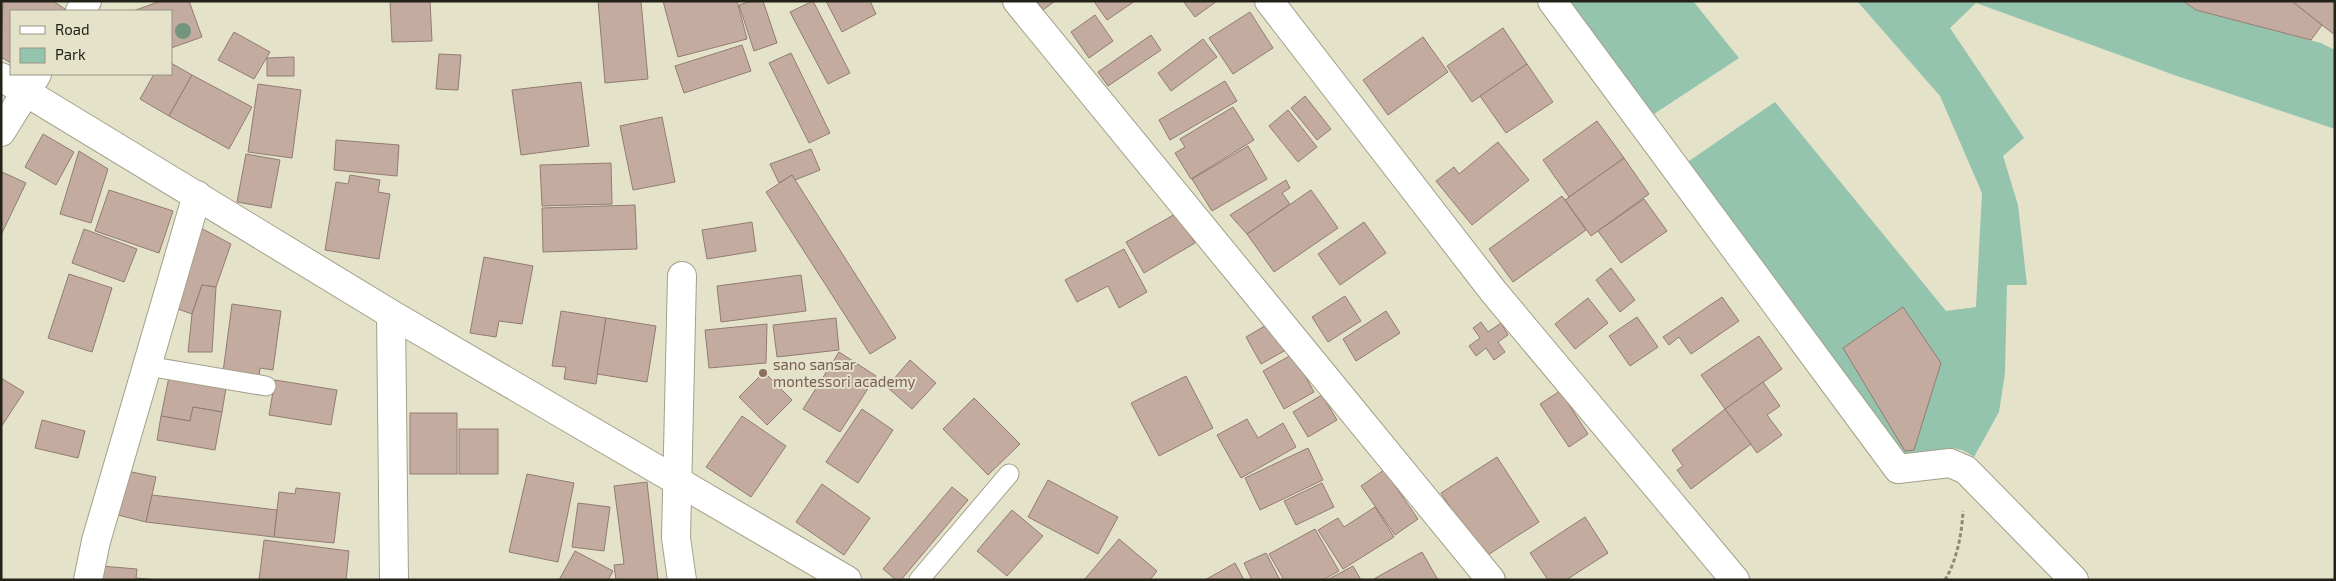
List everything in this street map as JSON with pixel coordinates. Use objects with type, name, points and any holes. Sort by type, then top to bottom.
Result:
[{"type":"street","points":[[1017,1],[1491,580]]},
{"type":"street","points":[[1269,1],[1493,291],[1735,580]]},
{"type":"street","points":[[1552,1],[1898,469],[1950,463],[1966,470],[2074,580]]},
{"type":"street","points":[[1,77],[32,82],[197,195],[391,314],[677,479],[847,580]]},
{"type":"street","points":[[1,132],[32,82]]},
{"type":"street","points":[[88,580],[96,540],[197,195]]},
{"type":"street","points":[[682,276],[676,538],[682,580]]},
{"type":"street","points":[[391,314],[394,580]]},
{"type":"lane","points":[[147,366],[266,386]]},
{"type":"lane","points":[[919,580],[1009,474]]},
{"type":"path","points":[[1945,580],[1950,572],[1957,548],[1964,503],[1974,477]]},
{"type":"green space","points":[[1567,1],[1693,1],[1739,58],[1651,116]]},
{"type":"green space","points":[[1857,1],[2183,1],[2196,10],[2321,43],[2335,50],[2335,129],[2177,76],[1976,3],[1950,28],[2024,138],[2003,156],[2018,205],[2027,285],[2007,285],[2005,373],[1999,412],[1974,457],[1962,450],[1952,448],[1900,455],[1686,163],[1775,102],[1946,311],[1976,307],[1982,193],[1940,96]]},
{"type":"building","points":[[3,1],[53,1],[66,10],[10,10],[10,62],[1,57]]},
{"type":"building","points":[[161,1],[189,1],[202,37],[172,48],[172,10],[136,10]]},
{"type":"building","points":[[390,1],[430,1],[432,41],[392,42]]},
{"type":"building","points":[[598,1],[641,1],[648,79],[605,83]]},
{"type":"building","points":[[663,1],[737,1],[747,39],[678,57]]},
{"type":"building","points":[[752,1],[763,1],[777,43],[754,51],[739,5]]},
{"type":"building","points":[[813,1],[850,73],[828,84],[790,12]]},
{"type":"building","points":[[826,1],[870,1],[876,14],[842,32]]},
{"type":"building","points":[[1037,1],[1055,1],[1043,10]]},
{"type":"building","points":[[1097,1],[1135,1],[1107,20],[1095,3]]},
{"type":"building","points":[[1183,1],[1217,1],[1195,17]]},
{"type":"building","points":[[2183,1],[2292,1],[2322,25],[2311,40],[2196,10]]},
{"type":"building","points":[[2292,1],[2335,1],[2335,35],[2322,25]]},
{"type":"building","points":[[1250,12],[1273,48],[1233,74],[1209,38]]},
{"type":"building","points":[[1095,15],[1113,41],[1089,58],[1071,32]]},
{"type":"building","points":[[1503,28],[1527,64],[1472,102],[1447,66]]},
{"type":"building","points":[[234,32],[270,52],[254,79],[218,60]]},
{"type":"building","points":[[1151,35],[1161,50],[1108,86],[1098,72]]},
{"type":"building","points":[[1423,37],[1448,72],[1388,115],[1363,80]]},
{"type":"building","points":[[1203,39],[1217,57],[1171,91],[1158,73]]},
{"type":"building","points":[[742,45],[751,71],[684,93],[675,66]]},
{"type":"building","points":[[791,53],[830,133],[809,143],[769,63]]},
{"type":"building","points":[[439,54],[461,55],[458,90],[436,89]]},
{"type":"building","points":[[294,57],[294,76],[267,76],[267,58]]},
{"type":"building","points":[[172,64],[192,75],[169,116],[140,99],[153,75],[172,75]]},
{"type":"building","points":[[1527,64],[1553,102],[1506,133],[1480,96]]},
{"type":"building","points":[[192,75],[252,107],[229,149],[169,116]]},
{"type":"building","points":[[1225,81],[1237,101],[1170,140],[1159,120]]},
{"type":"building","points":[[581,82],[589,146],[521,155],[512,90]]},
{"type":"building","points":[[258,84],[301,90],[292,158],[248,152]]},
{"type":"building","points":[[1305,96],[1331,129],[1317,140],[1291,108]]},
{"type":"building","points":[[1233,107],[1254,140],[1191,179],[1175,153],[1185,147],[1180,139]]},
{"type":"building","points":[[1288,110],[1317,147],[1298,162],[1269,126]]},
{"type":"building","points":[[662,117],[675,182],[633,190],[620,126]]},
{"type":"building","points":[[1597,121],[1624,158],[1569,197],[1543,160]]},
{"type":"building","points":[[43,134],[74,152],[56,185],[25,167]]},
{"type":"building","points":[[336,140],[399,145],[397,176],[334,170]]},
{"type":"building","points":[[1498,142],[1529,180],[1472,225],[1436,181],[1454,167],[1459,174]]},
{"type":"building","points":[[1248,146],[1267,179],[1212,211],[1192,179]]},
{"type":"building","points":[[811,149],[820,170],[795,180],[792,175],[779,183],[770,164]]},
{"type":"building","points":[[79,151],[108,169],[91,223],[60,214]]},
{"type":"building","points":[[246,154],[280,160],[271,208],[237,202]]},
{"type":"building","points":[[1624,158],[1649,194],[1591,236],[1565,200]]},
{"type":"building","points":[[611,163],[612,204],[542,206],[540,165]]},
{"type":"building","points":[[2,172],[26,183],[1,235],[1,174]]},
{"type":"building","points":[[350,175],[380,180],[378,192],[390,194],[379,259],[325,250],[336,182],[348,184]]},
{"type":"building","points":[[792,175],[896,338],[870,354],[766,192]]},
{"type":"building","points":[[1286,180],[1290,188],[1282,193],[1290,204],[1247,234],[1230,215]]},
{"type":"building","points":[[109,190],[173,211],[159,253],[95,231]]},
{"type":"building","points":[[1311,190],[1338,228],[1274,272],[1247,234]]},
{"type":"building","points":[[1562,196],[1586,230],[1513,282],[1489,249]]},
{"type":"building","points":[[1644,199],[1667,231],[1621,263],[1598,231]]},
{"type":"building","points":[[635,205],[637,249],[543,252],[542,208]]},
{"type":"building","points":[[1177,213],[1195,243],[1144,273],[1126,242]]},
{"type":"building","points":[[752,222],[756,251],[707,259],[702,230]]},
{"type":"building","points":[[1364,222],[1386,253],[1340,285],[1318,254]]},
{"type":"building","points":[[197,226],[231,244],[216,287],[202,285],[192,314],[172,307]]},
{"type":"building","points":[[84,229],[137,249],[124,282],[72,263]]},
{"type":"building","points":[[1124,249],[1147,292],[1119,308],[1108,286],[1077,302],[1065,280]]},
{"type":"building","points":[[484,257],[533,266],[522,324],[499,321],[496,337],[470,333]]},
{"type":"building","points":[[1611,268],[1635,300],[1620,312],[1596,280]]},
{"type":"building","points":[[69,274],[112,288],[92,352],[48,338]]},
{"type":"building","points":[[801,275],[806,311],[721,322],[717,286]]},
{"type":"building","points":[[202,285],[216,287],[212,352],[188,352],[192,314]]},
{"type":"building","points":[[1345,296],[1361,321],[1328,342],[1312,317]]},
{"type":"building","points":[[1722,297],[1739,321],[1691,354],[1679,337],[1669,345],[1663,337]]},
{"type":"building","points":[[1588,298],[1608,323],[1575,349],[1555,324]]},
{"type":"building","points":[[232,304],[281,311],[273,370],[260,368],[259,377],[223,372]]},
{"type":"building","points":[[1903,307],[1941,363],[1914,450],[1905,451],[1843,348]]},
{"type":"building","points":[[561,311],[606,318],[596,384],[564,379],[566,367],[552,366]]},
{"type":"building","points":[[1386,311],[1400,333],[1356,361],[1343,339]]},
{"type":"building","points":[[1637,317],[1658,347],[1630,366],[1609,336]]},
{"type":"building","points":[[606,318],[656,326],[647,382],[597,374]]},
{"type":"building","points":[[836,318],[839,350],[777,357],[773,325]]},
{"type":"building","points":[[1481,322],[1488,332],[1501,323],[1508,335],[1498,342],[1505,352],[1494,360],[1486,348],[1476,356],[1469,346],[1480,338],[1473,328]]},
{"type":"building","points":[[1270,323],[1286,350],[1261,364],[1246,337]]},
{"type":"building","points":[[767,324],[766,363],[709,368],[705,330]]},
{"type":"building","points":[[1759,336],[1782,369],[1725,409],[1701,375]]},
{"type":"building","points":[[839,352],[876,376],[840,432],[803,409]]},
{"type":"building","points":[[1293,354],[1314,392],[1284,409],[1263,371]]},
{"type":"building","points":[[910,360],[936,383],[912,409],[887,387]]},
{"type":"building","points":[[764,372],[792,400],[767,425],[739,397]]},
{"type":"building","points":[[1186,376],[1213,428],[1159,456],[1131,403]]},
{"type":"building","points":[[169,377],[226,388],[222,412],[193,407],[190,421],[161,416]]},
{"type":"building","points":[[1,378],[24,392],[1,427]]},
{"type":"building","points":[[275,380],[337,390],[331,425],[269,415]]},
{"type":"building","points":[[1763,382],[1780,406],[1767,415],[1782,435],[1757,453],[1725,409]]},
{"type":"building","points":[[1560,391],[1588,434],[1569,447],[1540,404]]},
{"type":"building","points":[[1322,395],[1337,420],[1308,437],[1293,412]]},
{"type":"building","points":[[974,398],[1020,444],[988,475],[943,429]]},
{"type":"building","points":[[193,407],[222,412],[215,450],[157,440],[161,416],[190,421]]},
{"type":"building","points":[[862,409],[893,430],[858,483],[826,462]]},
{"type":"building","points":[[1725,409],[1751,444],[1691,489],[1677,470],[1683,466],[1672,450]]},
{"type":"building","points":[[410,413],[457,413],[457,474],[410,474]]},
{"type":"building","points":[[742,416],[786,446],[751,497],[706,467]]},
{"type":"building","points":[[1247,419],[1258,438],[1283,423],[1296,447],[1241,478],[1217,435]]},
{"type":"building","points":[[42,420],[85,431],[78,458],[35,448]]},
{"type":"building","points":[[459,429],[498,429],[498,474],[459,474]]},
{"type":"building","points":[[1308,448],[1323,480],[1260,510],[1245,478]]},
{"type":"building","points":[[1497,457],[1539,522],[1483,558],[1441,493]]},
{"type":"building","points":[[1384,470],[1418,519],[1395,535],[1361,486]]},
{"type":"building","points":[[127,471],[156,477],[146,522],[118,515]]},
{"type":"building","points":[[527,474],[574,483],[558,562],[509,552]]},
{"type":"building","points":[[1048,480],[1118,517],[1098,554],[1028,517]]},
{"type":"building","points":[[647,482],[658,580],[616,580],[614,565],[624,564],[614,486]]},
{"type":"building","points":[[1322,483],[1334,507],[1296,525],[1284,501]]},
{"type":"building","points":[[822,484],[870,518],[844,555],[796,522]]},
{"type":"building","points":[[952,487],[968,500],[901,580],[896,580],[883,569]]},
{"type":"building","points":[[296,488],[340,493],[334,543],[274,537],[279,492],[295,494]]},
{"type":"building","points":[[152,495],[277,510],[274,537],[146,522]]},
{"type":"building","points":[[578,503],[610,507],[604,551],[572,547]]},
{"type":"building","points":[[1375,507],[1394,537],[1343,569],[1318,530],[1338,518],[1344,527]]},
{"type":"building","points":[[1012,510],[1043,536],[1007,576],[977,551]]},
{"type":"building","points":[[1585,517],[1608,553],[1566,580],[1548,580],[1530,553]]},
{"type":"building","points":[[1315,529],[1339,571],[1323,580],[1284,580],[1269,554]]},
{"type":"building","points":[[1119,539],[1157,571],[1150,580],[1084,580]]},
{"type":"building","points":[[264,540],[349,551],[346,580],[259,580]]},
{"type":"building","points":[[575,551],[613,571],[608,580],[559,580]]},
{"type":"building","points":[[1422,552],[1438,580],[1372,580]]},
{"type":"building","points":[[1266,553],[1280,580],[1252,580],[1244,563]]},
{"type":"building","points":[[1235,563],[1244,580],[1205,580]]},
{"type":"building","points":[[101,566],[137,569],[136,578],[159,580],[100,580]]},
{"type":"building","points":[[1353,566],[1361,580],[1327,580]]},
{"type":"place","name":"sano sansar montessori academy","points":[[763,373]]}]
